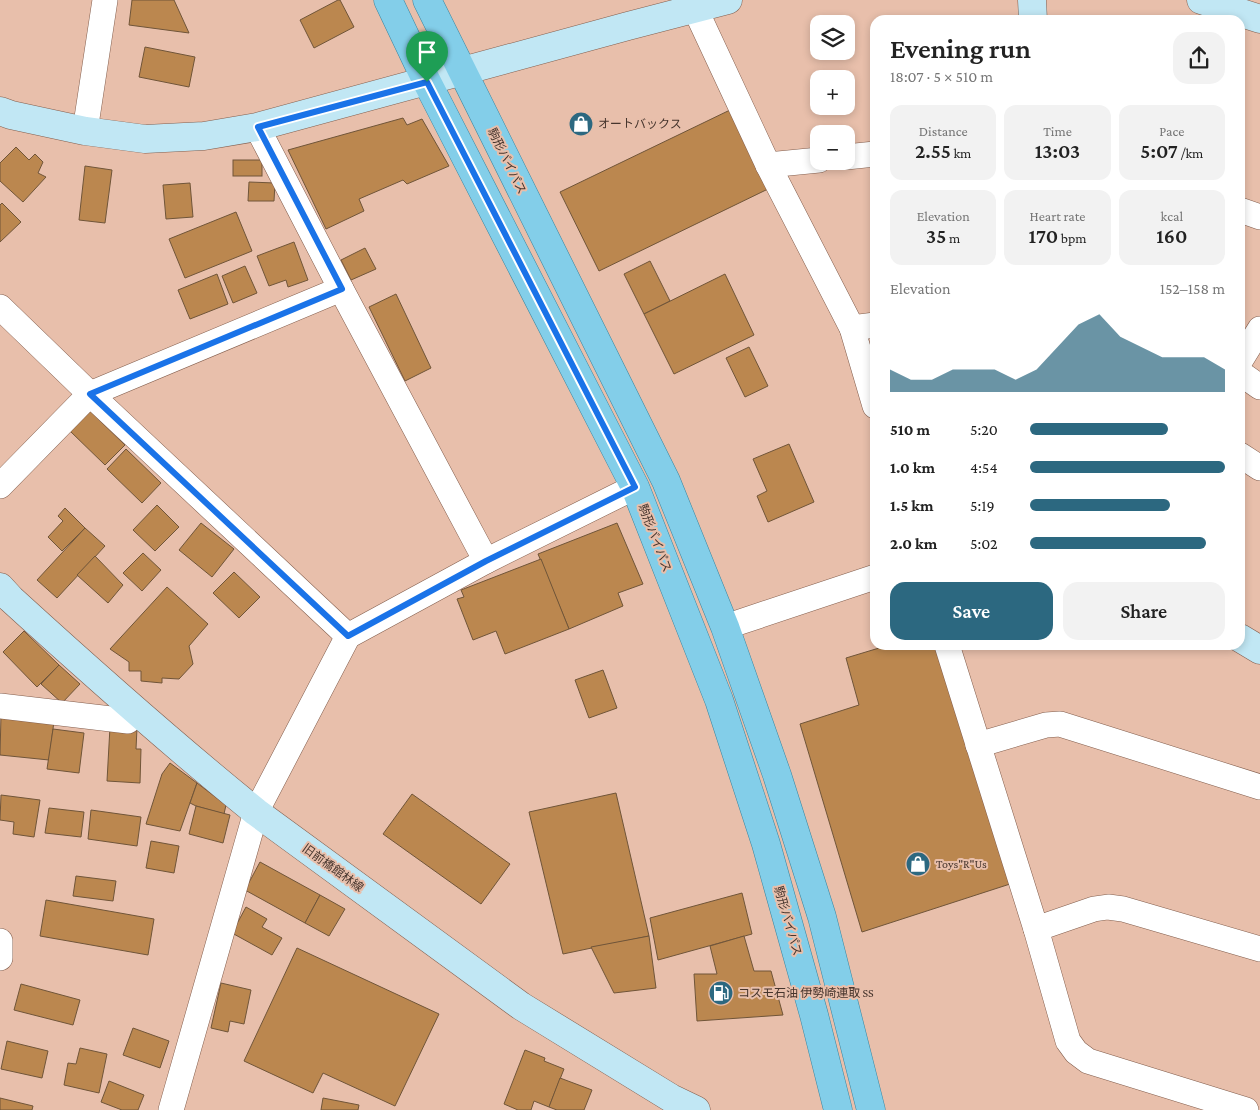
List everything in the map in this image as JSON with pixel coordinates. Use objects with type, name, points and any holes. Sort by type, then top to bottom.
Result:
[{"type":"main road","name":"駒形バイパス","points":[[388,0],[427,82],[635,487],[719,700],[766,844],[814,1015],[838,1110]]},
{"type":"main road","name":"駒形バイパス","points":[[427,0],[666,481],[725,627],[777,775],[822,917],[871,1110]]},
{"type":"street","points":[[86,131],[105,0]]},
{"type":"street","points":[[0,111],[86,131],[145,139],[204,136],[258,127],[628,26],[694,4],[728,0]]},
{"type":"street","points":[[1032,0],[1032,15]]},
{"type":"street","points":[[1201,0],[1260,19]]},
{"type":"street","points":[[694,4],[768,164],[863,326],[870,373]]},
{"type":"street","points":[[258,127],[486,561]]},
{"type":"street","points":[[855,156],[870,155]]},
{"type":"street","points":[[768,164],[810,161]]},
{"type":"street","points":[[1245,212],[1260,217]]},
{"type":"street","points":[[0,486],[90,394],[342,289]]},
{"type":"street","points":[[0,307],[348,636]]},
{"type":"street","points":[[1245,354],[1260,329]]},
{"type":"street","points":[[1245,376],[1260,387]]},
{"type":"street","points":[[1245,458],[1260,468]]},
{"type":"street","points":[[171,1110],[256,812],[348,636],[486,561],[635,487]]},
{"type":"street","points":[[725,627],[870,579]]},
{"type":"street","name":"旧前橋館林線","points":[[0,587],[24,611],[137,711],[256,812],[521,1006],[669,1104],[696,1110]]},
{"type":"street","points":[[1245,641],[1260,650]]},
{"type":"street","points":[[949,650],[1036,929],[1068,1041],[1076,1052],[1088,1061],[1246,1110]]},
{"type":"street","points":[[0,706],[128,721],[137,711]]},
{"type":"street","points":[[978,745],[1046,725],[1060,724],[1260,787]]},
{"type":"street","points":[[1036,929],[1094,909],[1108,907],[1123,909],[1260,949]]},
{"type":"street","points":[[0,941],[0,958]]},
{"type":"building","points":[[132,0],[174,0],[189,33],[129,25]]},
{"type":"building","points":[[340,0],[354,27],[314,48],[300,20]]},
{"type":"building","points":[[145,47],[195,57],[189,87],[139,77]]},
{"type":"building","points":[[730,110],[768,189],[599,271],[560,192]]},
{"type":"building","points":[[403,118],[407,125],[422,119],[449,166],[407,184],[403,180],[359,199],[364,211],[326,229],[288,150]]},
{"type":"building","points":[[16,147],[29,160],[35,154],[43,162],[38,173],[46,177],[23,202],[0,181],[0,163]]},
{"type":"building","points":[[233,160],[262,160],[262,176],[233,176]]},
{"type":"building","points":[[85,166],[112,170],[105,223],[79,220]]},
{"type":"building","points":[[249,182],[275,183],[274,201],[248,201]]},
{"type":"building","points":[[190,183],[193,217],[166,219],[163,185]]},
{"type":"building","points":[[2,203],[21,222],[0,242],[0,205]]},
{"type":"building","points":[[236,212],[252,251],[185,278],[169,239]]},
{"type":"building","points":[[294,242],[308,280],[288,287],[286,280],[269,286],[257,256]]},
{"type":"building","points":[[365,248],[376,269],[351,280],[341,260]]},
{"type":"building","points":[[650,261],[670,301],[644,314],[624,274]]},
{"type":"building","points":[[245,266],[257,293],[233,303],[222,276]]},
{"type":"building","points":[[217,274],[228,304],[190,319],[178,290]]},
{"type":"building","points":[[725,274],[754,335],[674,374],[644,314]]},
{"type":"building","points":[[396,294],[431,368],[405,381],[369,307]]},
{"type":"building","points":[[749,347],[768,386],[745,397],[726,358]]},
{"type":"building","points":[[90,411],[125,445],[105,465],[70,431]]},
{"type":"building","points":[[789,444],[814,502],[768,522],[757,496],[767,491],[753,459]]},
{"type":"building","points":[[126,449],[161,483],[142,503],[107,469]]},
{"type":"building","points":[[157,505],[179,527],[155,551],[133,530]]},
{"type":"building","points":[[65,508],[85,528],[62,551],[48,537],[63,521],[58,516]]},
{"type":"building","points":[[201,523],[234,549],[212,577],[179,550]]},
{"type":"building","points":[[617,523],[643,584],[618,593],[623,606],[569,629],[538,554]]},
{"type":"building","points":[[85,528],[105,546],[57,598],[37,580]]},
{"type":"building","points":[[143,553],[161,570],[142,591],[123,573]]},
{"type":"building","points":[[95,556],[123,585],[108,603],[77,575]]},
{"type":"building","points":[[541,559],[569,629],[505,654],[496,631],[473,640],[457,599],[464,597],[461,590]]},
{"type":"building","points":[[234,572],[260,597],[239,618],[213,593]]},
{"type":"building","points":[[167,587],[208,624],[189,646],[193,664],[179,679],[162,678],[162,683],[141,681],[141,671],[129,671],[129,662],[110,649]]},
{"type":"building","points":[[24,631],[59,665],[37,687],[3,652]]},
{"type":"building","points":[[872,650],[938,650],[1010,884],[862,932],[800,724],[859,705],[846,658]]},
{"type":"building","points":[[59,665],[80,684],[62,703],[41,684]]},
{"type":"building","points":[[603,670],[617,708],[589,718],[575,680]]},
{"type":"building","points":[[1,715],[54,721],[49,760],[0,755]]},
{"type":"building","points":[[110,727],[137,728],[136,749],[141,749],[140,783],[107,781]]},
{"type":"building","points":[[53,729],[84,733],[79,773],[47,769]]},
{"type":"building","points":[[170,763],[197,783],[180,831],[146,824],[162,774]]},
{"type":"building","points":[[197,783],[226,805],[224,814],[190,803]]},
{"type":"building","points":[[616,793],[649,936],[563,954],[529,812]]},
{"type":"building","points":[[412,794],[510,864],[481,904],[383,834]]},
{"type":"building","points":[[1,795],[40,800],[34,837],[13,834],[14,822],[0,820]]},
{"type":"building","points":[[196,806],[230,815],[223,843],[189,834]]},
{"type":"building","points":[[49,808],[84,812],[81,837],[45,833]]},
{"type":"building","points":[[91,810],[141,817],[137,846],[88,839]]},
{"type":"building","points":[[151,841],[179,846],[174,873],[146,868]]},
{"type":"building","points":[[260,862],[320,895],[305,923],[245,890]]},
{"type":"building","points":[[76,876],[116,881],[113,901],[73,896]]},
{"type":"building","points":[[742,893],[752,934],[658,960],[650,918]]},
{"type":"building","points":[[320,895],[345,909],[329,936],[305,923]]},
{"type":"building","points":[[46,900],[154,919],[148,955],[40,936]]},
{"type":"building","points":[[246,907],[267,919],[262,927],[282,938],[272,955],[232,933]]},
{"type":"building","points":[[649,936],[656,988],[614,993],[591,947]]},
{"type":"building","points":[[744,936],[754,971],[771,971],[783,1015],[697,1021],[694,974],[717,974],[710,946]]},
{"type":"building","points":[[297,948],[439,1014],[395,1106],[323,1073],[313,1093],[244,1061]]},
{"type":"building","points":[[221,983],[251,990],[244,1024],[230,1021],[228,1032],[211,1028]]},
{"type":"building","points":[[21,984],[80,1000],[73,1025],[14,1010]]},
{"type":"building","points":[[133,1028],[169,1041],[160,1068],[123,1055]]},
{"type":"building","points":[[7,1041],[48,1051],[42,1078],[1,1069]]},
{"type":"building","points":[[80,1048],[107,1054],[99,1093],[64,1085],[68,1063],[76,1064]]},
{"type":"building","points":[[525,1050],[545,1058],[544,1061],[564,1069],[549,1107],[534,1101],[531,1110],[518,1110],[504,1104]]},
{"type":"building","points":[[560,1078],[592,1090],[584,1110],[557,1110],[549,1107]]},
{"type":"building","points":[[109,1081],[144,1095],[138,1110],[122,1110],[101,1102]]},
{"type":"building","points":[[0,1098],[33,1106],[32,1110],[0,1110]]},
{"type":"building","points":[[323,1098],[359,1105],[358,1110],[321,1110]]},
{"type":"place","name":"オートバックス","points":[[581,124]]},
{"type":"place","name":"Toys\"R\"Us","points":[[918,864]]},
{"type":"place","name":"コスモ石油 伊勢崎連取 SS","points":[[721,993]]},
{"type":"route","points":[[427,82],[635,487],[486,561],[348,636],[90,394],[342,289],[258,127],[391,90],[427,82]]}]
